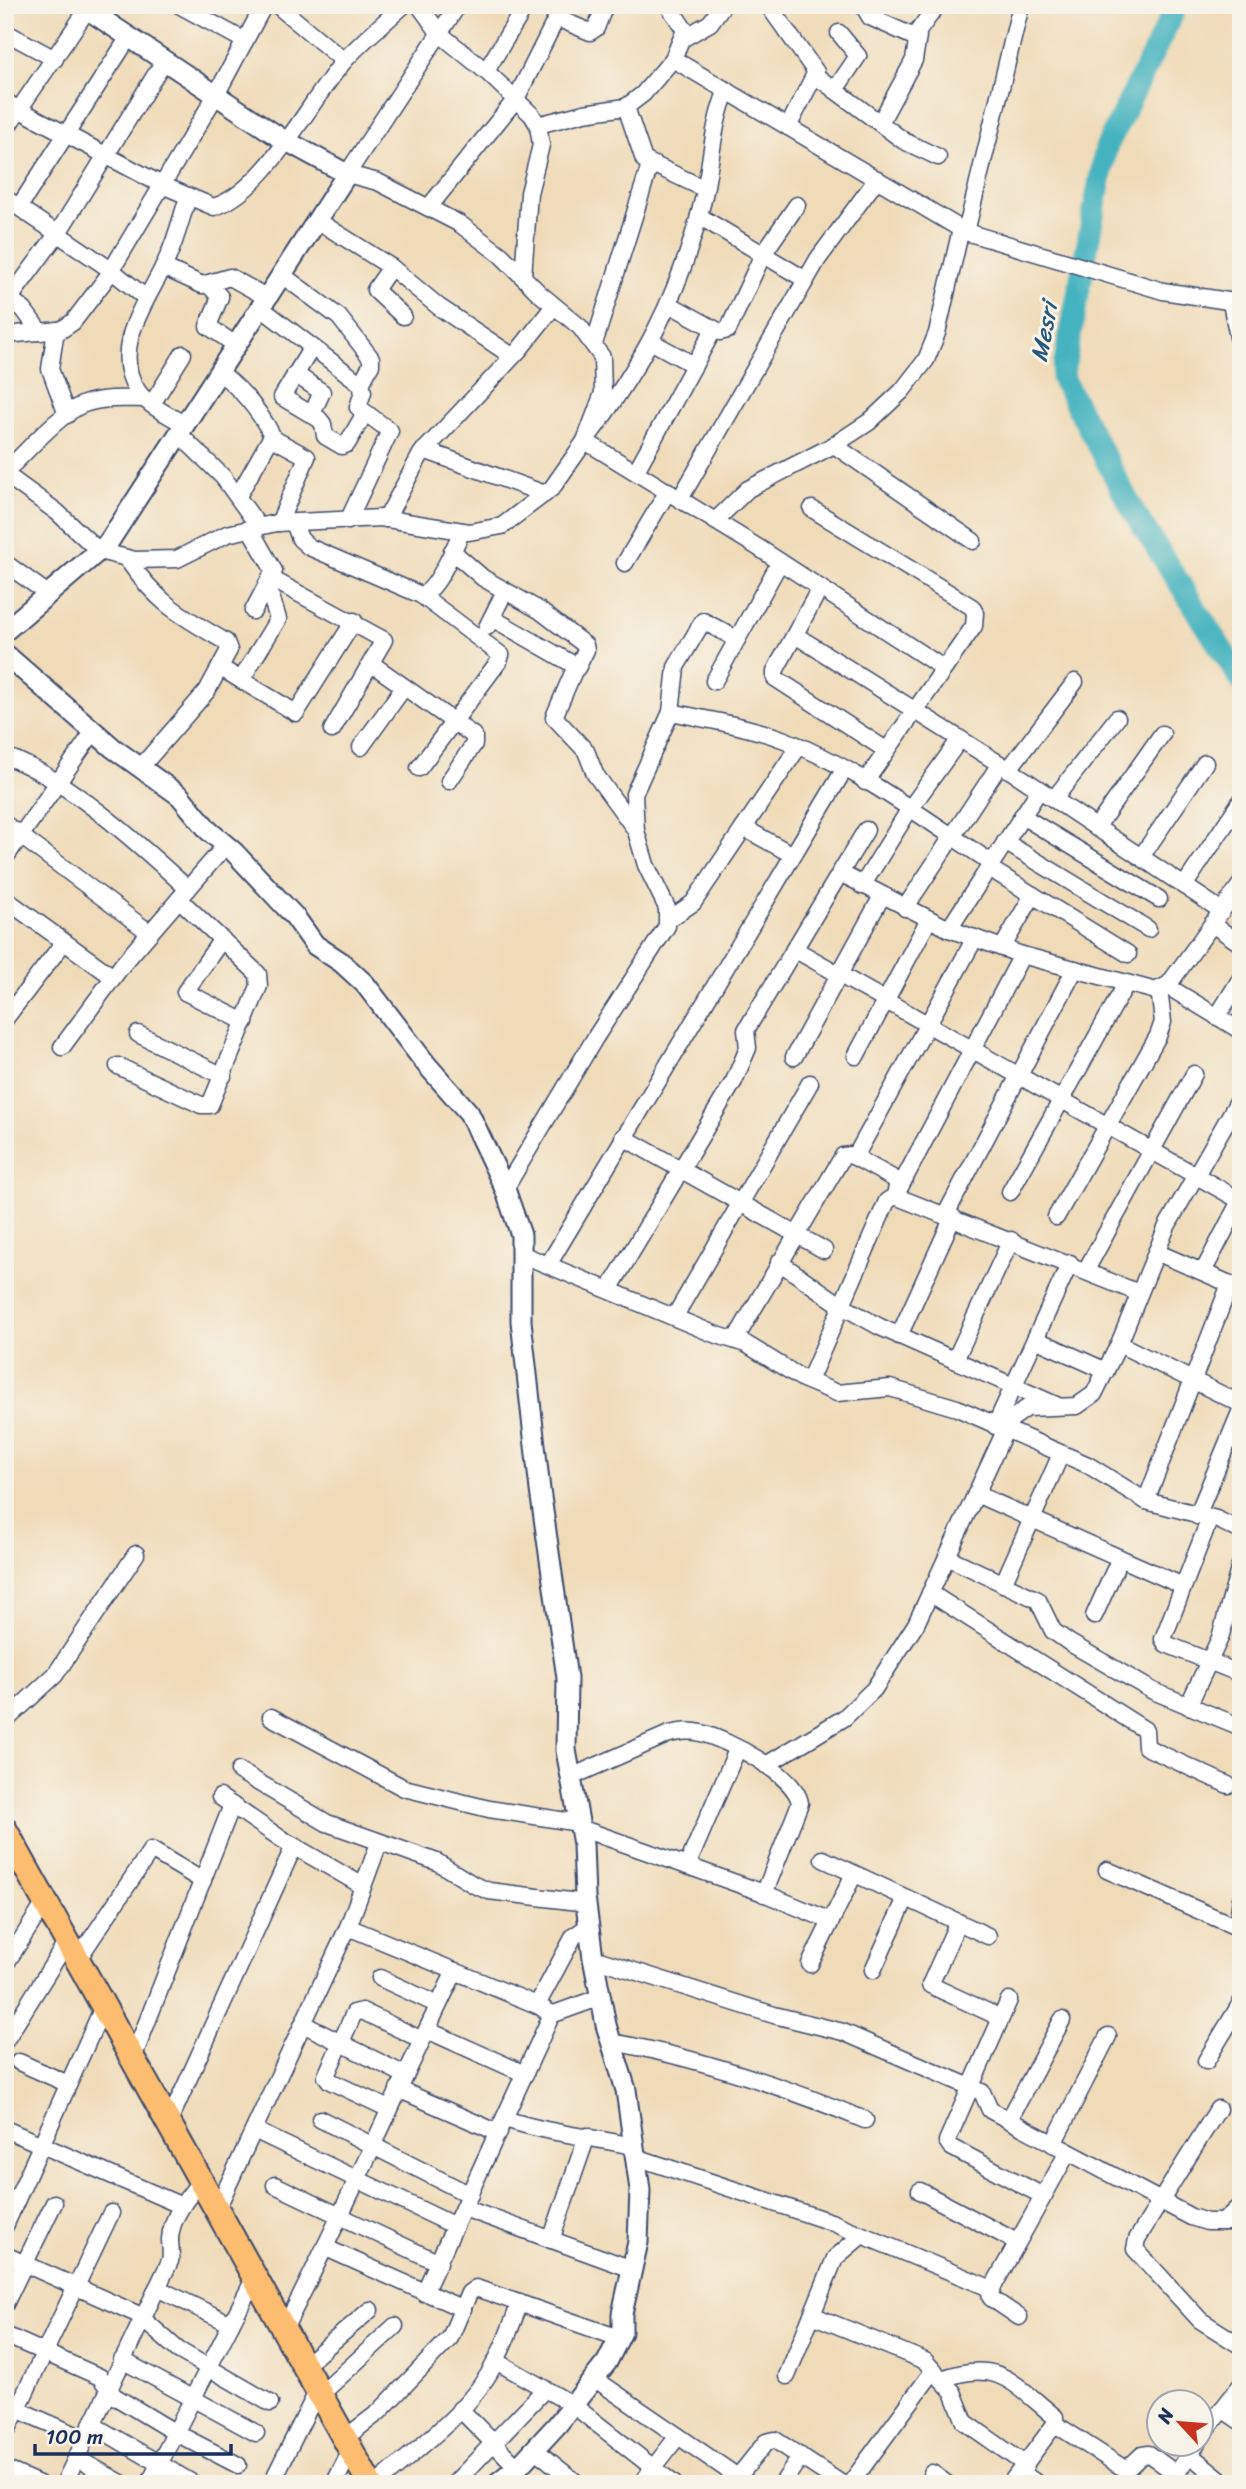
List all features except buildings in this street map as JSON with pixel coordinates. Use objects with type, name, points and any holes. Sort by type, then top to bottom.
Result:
[{"type":"main road","points":[[6,1832],[370,2484]]},
{"type":"street","points":[[5,335],[48,331],[73,322],[111,270],[216,95],[264,5]]},
{"type":"street","points":[[277,5],[344,61]]},
{"type":"street","points":[[13,106],[205,206],[225,204],[236,196],[286,142],[344,61],[404,5]]},
{"type":"street","points":[[419,5],[440,34],[486,71],[533,115],[538,125],[541,145],[529,193],[523,277]]},
{"type":"street","points":[[8,626],[108,543],[458,5]]},
{"type":"street","points":[[486,71],[526,5]]},
{"type":"street","points":[[429,207],[516,99],[560,12],[590,32],[596,28],[606,5]]},
{"type":"street","points":[[538,125],[584,113],[626,107],[643,94],[673,59],[685,30],[668,5]]},
{"type":"street","points":[[681,39],[710,23],[723,5]]},
{"type":"street","points":[[768,5],[815,68],[816,76],[788,127]]},
{"type":"street","points":[[863,5],[870,17],[910,37],[918,36]]},
{"type":"street","points":[[880,123],[914,60],[918,36],[937,5]]},
{"type":"street","points":[[718,522],[759,481],[834,445],[869,422],[902,391],[926,360],[937,333],[1021,5]]},
{"type":"street","points":[[182,6],[245,41]]},
{"type":"street","points":[[5,130],[13,106],[55,59],[84,7],[286,142],[347,174],[378,182],[460,224],[501,255],[580,327],[602,357],[603,393],[581,450],[545,494],[502,526],[462,531],[386,519],[287,523],[227,534],[177,559],[127,559],[99,551],[57,512],[5,473],[67,415],[84,404],[100,400],[149,402]]},
{"type":"street","points":[[5,32],[55,59]]},
{"type":"street","points":[[835,90],[858,59],[839,33]]},
{"type":"street","points":[[129,37],[67,135],[10,205],[58,233],[111,270],[146,299]]},
{"type":"street","points":[[673,59],[964,230],[995,242],[1163,291],[1236,303],[1241,351]]},
{"type":"street","points":[[67,415],[50,369],[48,331],[8,296],[58,233],[164,61]]},
{"type":"street","points":[[816,76],[904,141],[938,157]]},
{"type":"street","points":[[585,441],[619,396],[652,342],[668,304],[699,216],[715,123],[727,90]]},
{"type":"street","points":[[626,107],[639,153],[650,165],[705,189]]},
{"type":"street","points":[[594,344],[650,165]]},
{"type":"street","points":[[625,563],[674,495],[827,246],[877,179]]},
{"type":"street","points":[[188,198],[163,267],[135,319],[129,340],[130,373],[136,388],[182,430],[238,496],[255,528],[260,550],[274,567],[253,611]]},
{"type":"street","points":[[668,304],[714,328],[725,332],[728,330],[763,254],[797,205]]},
{"type":"street","points":[[699,216],[806,280]]},
{"type":"street","points":[[318,221],[391,267],[439,307],[513,356]]},
{"type":"street","points":[[163,267],[198,284],[208,284],[230,277],[265,303],[312,347],[361,384]]},
{"type":"street","points":[[391,267],[375,290],[403,316]]},
{"type":"street","points":[[282,275],[339,317],[371,358],[371,365],[361,384],[358,407],[388,428],[389,435],[348,521]]},
{"type":"street","points":[[208,284],[220,297],[208,326],[237,346]]},
{"type":"street","points":[[386,519],[414,463],[424,450],[513,356],[554,306]]},
{"type":"street","points":[[636,471],[714,328]]},
{"type":"street","points":[[652,342],[694,365]]},
{"type":"street","points":[[312,347],[281,396],[312,414],[323,424],[325,436],[344,446],[365,413]]},
{"type":"street","points":[[149,402],[183,354]]},
{"type":"street","points":[[219,372],[243,391],[251,407],[269,425],[272,436],[307,457],[287,523]]},
{"type":"street","points":[[295,374],[322,392],[312,414]]},
{"type":"street","points":[[238,496],[272,436]]},
{"type":"street","points":[[585,441],[718,522],[943,668]]},
{"type":"street","points":[[834,445],[973,541]]},
{"type":"street","points":[[424,450],[545,494]]},
{"type":"street","points":[[813,509],[972,607],[975,613],[974,626],[864,782]]},
{"type":"street","points":[[287,523],[309,547],[421,595],[498,651],[501,658],[419,768]]},
{"type":"street","points":[[421,595],[430,591],[462,531]]},
{"type":"street","points":[[452,551],[468,567],[547,615],[585,645],[586,650],[554,714],[562,727],[586,751],[595,774],[636,831]]},
{"type":"street","points":[[127,559],[149,590],[170,609],[226,642],[229,650],[207,691],[140,768]]},
{"type":"street","points":[[714,681],[780,562]]},
{"type":"street","points":[[5,563],[48,594]]},
{"type":"street","points":[[269,581],[354,621],[384,640],[332,730]]},
{"type":"street","points":[[241,680],[278,620],[269,581]]},
{"type":"street","points":[[820,588],[774,674],[775,678],[886,750]]},
{"type":"street","points":[[481,638],[505,591]]},
{"type":"street","points":[[492,618],[577,668]]},
{"type":"street","points":[[221,668],[296,713],[354,621]]},
{"type":"street","points":[[505,1189],[595,1038],[662,937],[668,920],[667,908],[646,864],[636,831],[634,815],[637,784],[671,712],[676,667],[703,621],[737,639]]},
{"type":"street","points":[[795,635],[1005,766],[1184,886],[1241,944]]},
{"type":"street","points":[[5,654],[94,731],[180,796],[295,917],[314,945],[341,962],[365,984],[426,1064],[470,1113],[505,1189],[521,1235],[522,1321],[540,1490],[566,1678],[566,1749],[579,1825],[593,1958],[626,2090],[640,2190],[638,2242],[619,2338],[595,2379],[534,2449],[496,2484]]},
{"type":"street","points":[[372,664],[475,740],[449,780]]},
{"type":"street","points":[[905,908],[952,837],[1005,766],[1075,682]]},
{"type":"street","points":[[361,747],[404,687]]},
{"type":"street","points":[[671,712],[772,736],[799,746],[844,770],[952,837],[1033,895],[1128,954]]},
{"type":"street","points":[[1054,799],[1117,718]]},
{"type":"street","points":[[5,858],[94,731]]},
{"type":"street","points":[[1096,828],[1162,734]]},
{"type":"street","points":[[862,886],[909,810],[960,739]]},
{"type":"street","points":[[668,920],[692,903],[799,746]]},
{"type":"street","points":[[5,756],[57,784],[144,848],[260,979],[214,1099],[206,1106],[118,1066]]},
{"type":"street","points":[[1140,857],[1205,763]]},
{"type":"street","points":[[548,1265],[844,770]]},
{"type":"street","points":[[949,929],[1040,789]]},
{"type":"street","points":[[1184,886],[1241,801]]},
{"type":"street","points":[[1022,816],[1159,899]]},
{"type":"street","points":[[5,824],[150,933]]},
{"type":"street","points":[[744,828],[793,855]]},
{"type":"street","points":[[610,1289],[683,1170],[746,1056],[746,1030],[866,830]]},
{"type":"street","points":[[1005,842],[1148,929]]},
{"type":"street","points":[[62,1047],[113,976],[225,846]]},
{"type":"street","points":[[839,873],[949,929],[1022,955],[1146,990],[1163,988],[1241,1031]]},
{"type":"street","points":[[1056,1217],[1162,1028],[1163,988],[1239,892]]},
{"type":"street","points":[[1002,948],[1033,895]]},
{"type":"street","points":[[794,1057],[882,897]]},
{"type":"street","points":[[8,908],[113,976]]},
{"type":"street","points":[[856,1055],[929,919]]},
{"type":"street","points":[[856,1157],[975,938]]},
{"type":"street","points":[[222,939],[185,992],[245,1022]]},
{"type":"street","points":[[5,1019],[64,942]]},
{"type":"street","points":[[794,949],[1240,1201],[1203,1272]]},
{"type":"street","points":[[809,1381],[887,1201],[897,1192],[1022,955]]},
{"type":"street","points":[[899,1336],[950,1216],[1075,969]]},
{"type":"street","points":[[1217,1017],[1241,978]]},
{"type":"street","points":[[1010,1192],[1126,984]]},
{"type":"street","points":[[138,1034],[223,1076]]},
{"type":"street","points":[[1086,1270],[1194,1074]]},
{"type":"street","points":[[675,1316],[738,1202],[810,1083]]},
{"type":"street","points":[[1000,1429],[1018,1412],[1027,1408],[1060,1407],[1088,1401],[1119,1343],[1156,1252],[1241,1096]]},
{"type":"street","points":[[623,1137],[824,1250]]},
{"type":"street","points":[[735,1340],[795,1234],[844,1156],[856,1157],[898,1181],[897,1192]]},
{"type":"street","points":[[897,1192],[1139,1293]]},
{"type":"street","points":[[955,1360],[1011,1240]]},
{"type":"street","points":[[1146,1501],[1236,1286],[1156,1252]]},
{"type":"street","points":[[521,1254],[735,1340],[760,1351],[809,1381],[837,1393],[890,1388],[957,1408],[1088,1465],[1146,1501],[1204,1517],[1241,1531]]},
{"type":"street","points":[[779,1262],[842,1306],[899,1336],[1060,1407]]},
{"type":"street","points":[[766,1765],[844,1718],[863,1703],[916,1623],[976,1494],[1013,1386],[1070,1263]]},
{"type":"street","points":[[1035,1339],[1106,1371]]},
{"type":"street","points":[[1119,1343],[1241,1404]]},
{"type":"street","points":[[1241,1410],[1164,1642],[1209,1663],[1241,1674]]},
{"type":"street","points":[[1003,1584],[1061,1454]]},
{"type":"street","points":[[976,1494],[1183,1586]]},
{"type":"street","points":[[5,1721],[55,1675],[136,1554]]},
{"type":"street","points":[[947,1557],[1038,1600],[1056,1635],[1153,1691],[1241,1727]]},
{"type":"street","points":[[1094,1616],[1120,1558]]},
{"type":"street","points":[[1188,1706],[1220,1638],[1241,1562]]},
{"type":"street","points":[[930,1593],[1145,1730],[1146,1747],[1228,1785]]},
{"type":"street","points":[[271,1717],[404,1787],[489,1809],[579,1825],[831,1921]]},
{"type":"street","points":[[571,1777],[669,1734],[685,1731],[700,1732],[766,1765],[788,1781],[800,1803],[764,1894]]},
{"type":"street","points":[[687,1866],[737,1750]]},
{"type":"street","points":[[240,1771],[327,1823],[437,1862],[457,1877],[489,1891],[586,1903]]},
{"type":"street","points":[[134,2058],[203,1881],[226,1801],[294,1846],[363,1886]]},
{"type":"street","points":[[217,2209],[348,1927],[379,1843]]},
{"type":"street","points":[[169,2122],[294,1846]]},
{"type":"street","points":[[5,2041],[151,1850],[203,1881]]},
{"type":"street","points":[[823,1859],[988,1936]]},
{"type":"street","points":[[1107,1870],[1239,1927],[1241,1899]]},
{"type":"street","points":[[810,1964],[855,1874]]},
{"type":"street","points":[[873,1970],[906,1898]]},
{"type":"street","points":[[5,1965],[46,1901]]},
{"type":"street","points":[[958,1922],[930,1985],[1001,2018]]},
{"type":"street","points":[[537,2005],[574,1936],[589,1926]]},
{"type":"street","points":[[348,1927],[537,2005],[551,2015]]},
{"type":"street","points":[[593,1958],[774,2015],[842,2032],[984,2093],[990,2110],[1199,2221],[1241,2222]]},
{"type":"street","points":[[284,2329],[342,2217],[356,2178],[455,1971]]},
{"type":"street","points":[[380,1978],[438,2005]]},
{"type":"street","points":[[424,2293],[551,2015],[601,1997]]},
{"type":"street","points":[[1009,2000],[948,2137],[949,2145],[1043,2196]]},
{"type":"street","points":[[5,2226],[11,2197],[41,2145],[104,2005]]},
{"type":"street","points":[[389,2109],[328,2079],[328,2071],[354,2013],[359,2010],[525,2074]]},
{"type":"street","points":[[1206,2061],[1239,2011]]},
{"type":"street","points":[[1009,2120],[1062,2020]]},
{"type":"street","points":[[303,2024],[341,2042],[402,2082],[502,2126],[587,2136],[862,2235],[992,2289]]},
{"type":"street","points":[[1053,2144],[1108,2036]]},
{"type":"street","points":[[612,2042],[713,2064],[865,2120]]},
{"type":"street","points":[[19,2062],[68,2084]]},
{"type":"street","points":[[1218,2109],[1137,2239],[1138,2253],[1200,2319],[1238,2338]]},
{"type":"street","points":[[320,2119],[467,2201],[551,2240],[632,2269]]},
{"type":"street","points":[[5,2129],[181,2207]]},
{"type":"street","points":[[254,2130],[455,2226]]},
{"type":"street","points":[[551,2240],[587,2136]]},
{"type":"street","points":[[1019,2317],[991,2298],[992,2289],[1068,2152]]},
{"type":"street","points":[[64,2484],[172,2254],[171,2232],[181,2207],[201,2181]]},
{"type":"street","points":[[275,2185],[439,2263]]},
{"type":"street","points":[[920,2191],[1017,2242]]},
{"type":"street","points":[[5,2304],[54,2203]]},
{"type":"street","points":[[1223,2222],[1241,2206]]},
{"type":"street","points":[[5,2435],[11,2407],[45,2352],[111,2214]]},
{"type":"street","points":[[787,2376],[835,2258],[862,2235]]},
{"type":"street","points":[[326,2248],[464,2309]]},
{"type":"street","points":[[5,2255],[25,2262],[142,2319],[178,2350],[270,2403]]},
{"type":"street","points":[[149,2484],[255,2277]]},
{"type":"street","points":[[157,2288],[230,2324]]},
{"type":"street","points":[[334,2484],[348,2444],[450,2338],[469,2293],[475,2288],[619,2338]]},
{"type":"street","points":[[377,2484],[460,2409],[496,2361],[520,2303]]},
{"type":"street","points":[[304,2366],[370,2310]]},
{"type":"street","points":[[811,2315],[914,2356],[938,2375],[956,2397],[965,2422],[1019,2474],[1038,2484]]},
{"type":"street","points":[[271,2484],[319,2392],[395,2326]]},
{"type":"street","points":[[5,2335],[100,2377],[114,2396],[174,2432],[238,2465]]},
{"type":"street","points":[[122,2360],[256,2433]]},
{"type":"street","points":[[496,2361],[573,2405],[674,2484]]},
{"type":"street","points":[[850,2484],[938,2375],[976,2369],[999,2374],[1055,2417],[1055,2424],[1019,2474]]},
{"type":"street","points":[[595,2379],[743,2481],[770,2440],[775,2440],[842,2484]]},
{"type":"street","points":[[1214,2420],[1241,2385]]},
{"type":"street","points":[[454,2484],[545,2389]]},
{"type":"street","points":[[11,2407],[88,2432],[194,2484]]},
{"type":"street","points":[[460,2409],[517,2467]]},
{"type":"street","points":[[1222,2409],[1241,2422]]},
{"type":"street","points":[[1055,2424],[1124,2468],[1149,2454],[1173,2479],[1187,2458]]},
{"type":"street","points":[[641,2484],[678,2436]]},
{"type":"street","points":[[534,2449],[578,2484]]},
{"type":"street","points":[[782,2484],[801,2456]]},
{"type":"street","points":[[76,2458],[123,2484]]},
{"type":"street","points":[[1201,2458],[1226,2484]]},
{"type":"street","points":[[5,2469],[39,2484]]},
{"type":"street","points":[[932,2473],[947,2484]]},
{"type":"waterway","name":"Mesri","points":[[1177,5],[1106,148],[1062,378],[1134,512],[1241,680]]}]
